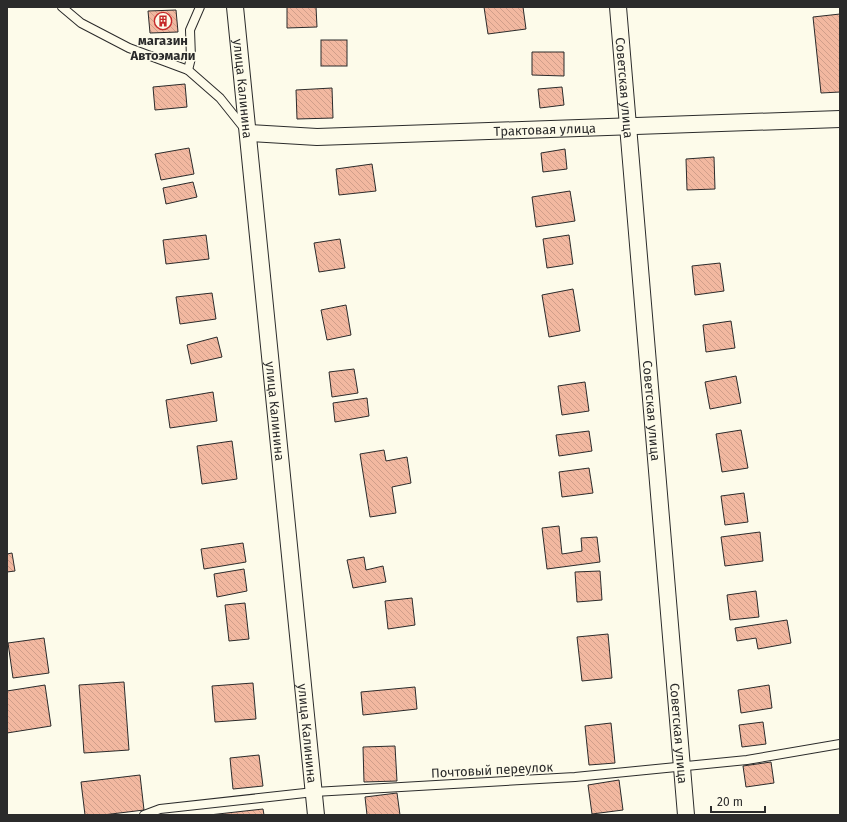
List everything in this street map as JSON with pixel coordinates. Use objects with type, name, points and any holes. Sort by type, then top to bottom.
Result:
[{"type":"street","name":"улица Калинина","points":[[235,7],[249,133],[316,815]]},
{"type":"street","name":"Советская улица","points":[[618,7],[686,815]]},
{"type":"street","name":"Трактовая улица","points":[[249,133],[317,137],[840,119]]},
{"type":"lane","points":[[62,7],[81,23],[129,48],[188,70],[220,98],[249,133]]},
{"type":"lane","points":[[188,70],[191,58],[190,30],[200,7]]},
{"type":"lane","name":"Почтовый переулок","points":[[144,815],[160,809],[314,792],[575,777],[747,760],[840,744]]},
{"type":"building","points":[[287,7],[316,7],[317,27],[287,28]]},
{"type":"building","points":[[484,7],[523,7],[526,29],[488,34]]},
{"type":"building","name":"магазин Автоэмали","points":[[176,10],[178,32],[150,33],[148,11]]},
{"type":"building","points":[[840,14],[840,92],[821,93],[813,17]]},
{"type":"building","points":[[321,40],[347,40],[347,66],[321,66]]},
{"type":"building","points":[[532,52],[564,52],[564,76],[532,75]]},
{"type":"building","points":[[185,84],[187,107],[155,110],[153,87]]},
{"type":"building","points":[[562,87],[564,105],[540,108],[538,89]]},
{"type":"building","points":[[332,88],[333,118],[297,119],[296,90]]},
{"type":"building","points":[[189,148],[194,174],[161,180],[155,154]]},
{"type":"building","points":[[565,149],[567,169],[543,172],[541,153]]},
{"type":"building","points":[[714,157],[715,189],[687,190],[686,159]]},
{"type":"building","points":[[372,164],[376,191],[339,195],[336,169]]},
{"type":"building","points":[[193,182],[197,197],[166,204],[163,188]]},
{"type":"building","points":[[570,191],[575,221],[536,227],[532,197]]},
{"type":"building","points":[[206,235],[209,259],[166,264],[163,240]]},
{"type":"building","points":[[569,235],[573,264],[547,268],[543,239]]},
{"type":"building","points":[[340,239],[345,268],[319,272],[314,243]]},
{"type":"building","points":[[720,263],[724,291],[695,295],[692,266]]},
{"type":"building","points":[[573,289],[580,331],[549,337],[542,295]]},
{"type":"building","points":[[212,293],[216,319],[180,324],[176,297]]},
{"type":"building","points":[[346,305],[351,335],[327,340],[321,310]]},
{"type":"building","points":[[731,321],[735,348],[706,352],[703,325]]},
{"type":"building","points":[[217,337],[222,357],[191,364],[187,345]]},
{"type":"building","points":[[354,369],[358,393],[332,397],[329,372]]},
{"type":"building","points":[[736,376],[741,403],[710,409],[705,382]]},
{"type":"building","points":[[585,382],[589,411],[562,415],[558,386]]},
{"type":"building","points":[[213,392],[217,421],[170,428],[166,400]]},
{"type":"building","points":[[367,398],[369,416],[335,422],[333,403]]},
{"type":"building","points":[[741,430],[748,468],[722,472],[716,434]]},
{"type":"building","points":[[589,431],[592,451],[559,456],[556,435]]},
{"type":"building","points":[[232,441],[237,479],[202,484],[197,446]]},
{"type":"building","points":[[384,450],[386,461],[407,457],[411,483],[392,487],[396,513],[370,517],[360,454]]},
{"type":"building","points":[[589,468],[593,493],[562,497],[559,472]]},
{"type":"building","points":[[744,493],[748,522],[725,525],[721,496]]},
{"type":"building","points":[[559,526],[562,554],[582,551],[581,538],[597,537],[600,562],[547,569],[542,528]]},
{"type":"building","points":[[760,532],[763,561],[725,566],[721,537]]},
{"type":"building","points":[[243,543],[246,562],[204,569],[201,549]]},
{"type":"building","points":[[12,553],[15,571],[7,572],[7,554]]},
{"type":"building","points":[[364,557],[366,570],[383,566],[386,582],[353,588],[347,560]]},
{"type":"building","points":[[244,569],[247,591],[217,597],[214,574]]},
{"type":"building","points":[[600,571],[602,600],[577,602],[575,572]]},
{"type":"building","points":[[756,591],[759,617],[730,620],[727,595]]},
{"type":"building","points":[[412,598],[415,625],[388,629],[385,601]]},
{"type":"building","points":[[245,603],[249,639],[229,641],[225,605]]},
{"type":"building","points":[[787,620],[791,643],[758,649],[756,638],[737,641],[735,628]]},
{"type":"building","points":[[608,634],[612,678],[582,681],[577,637]]},
{"type":"building","points":[[44,638],[49,673],[13,678],[8,643]]},
{"type":"building","points":[[124,682],[129,750],[84,753],[79,685]]},
{"type":"building","points":[[253,683],[256,719],[215,722],[212,686]]},
{"type":"building","points":[[45,685],[51,726],[7,733],[7,691]]},
{"type":"building","points":[[769,685],[772,708],[741,713],[738,690]]},
{"type":"building","points":[[415,687],[417,709],[363,715],[361,692]]},
{"type":"building","points":[[763,722],[766,744],[742,747],[739,725]]},
{"type":"building","points":[[611,723],[615,763],[589,765],[585,726]]},
{"type":"building","points":[[395,746],[397,781],[364,782],[363,747]]},
{"type":"building","points":[[259,755],[263,786],[233,789],[230,758]]},
{"type":"building","points":[[771,762],[774,783],[746,787],[743,766]]},
{"type":"building","points":[[140,775],[144,810],[103,815],[85,815],[81,782]]},
{"type":"building","points":[[619,780],[623,810],[592,814],[588,785]]},
{"type":"building","points":[[397,793],[400,815],[367,815],[365,797]]},
{"type":"building","points":[[263,809],[264,815],[209,815]]},
{"type":"place","name":"магазин Автоэмали","points":[[163,21]]}]
